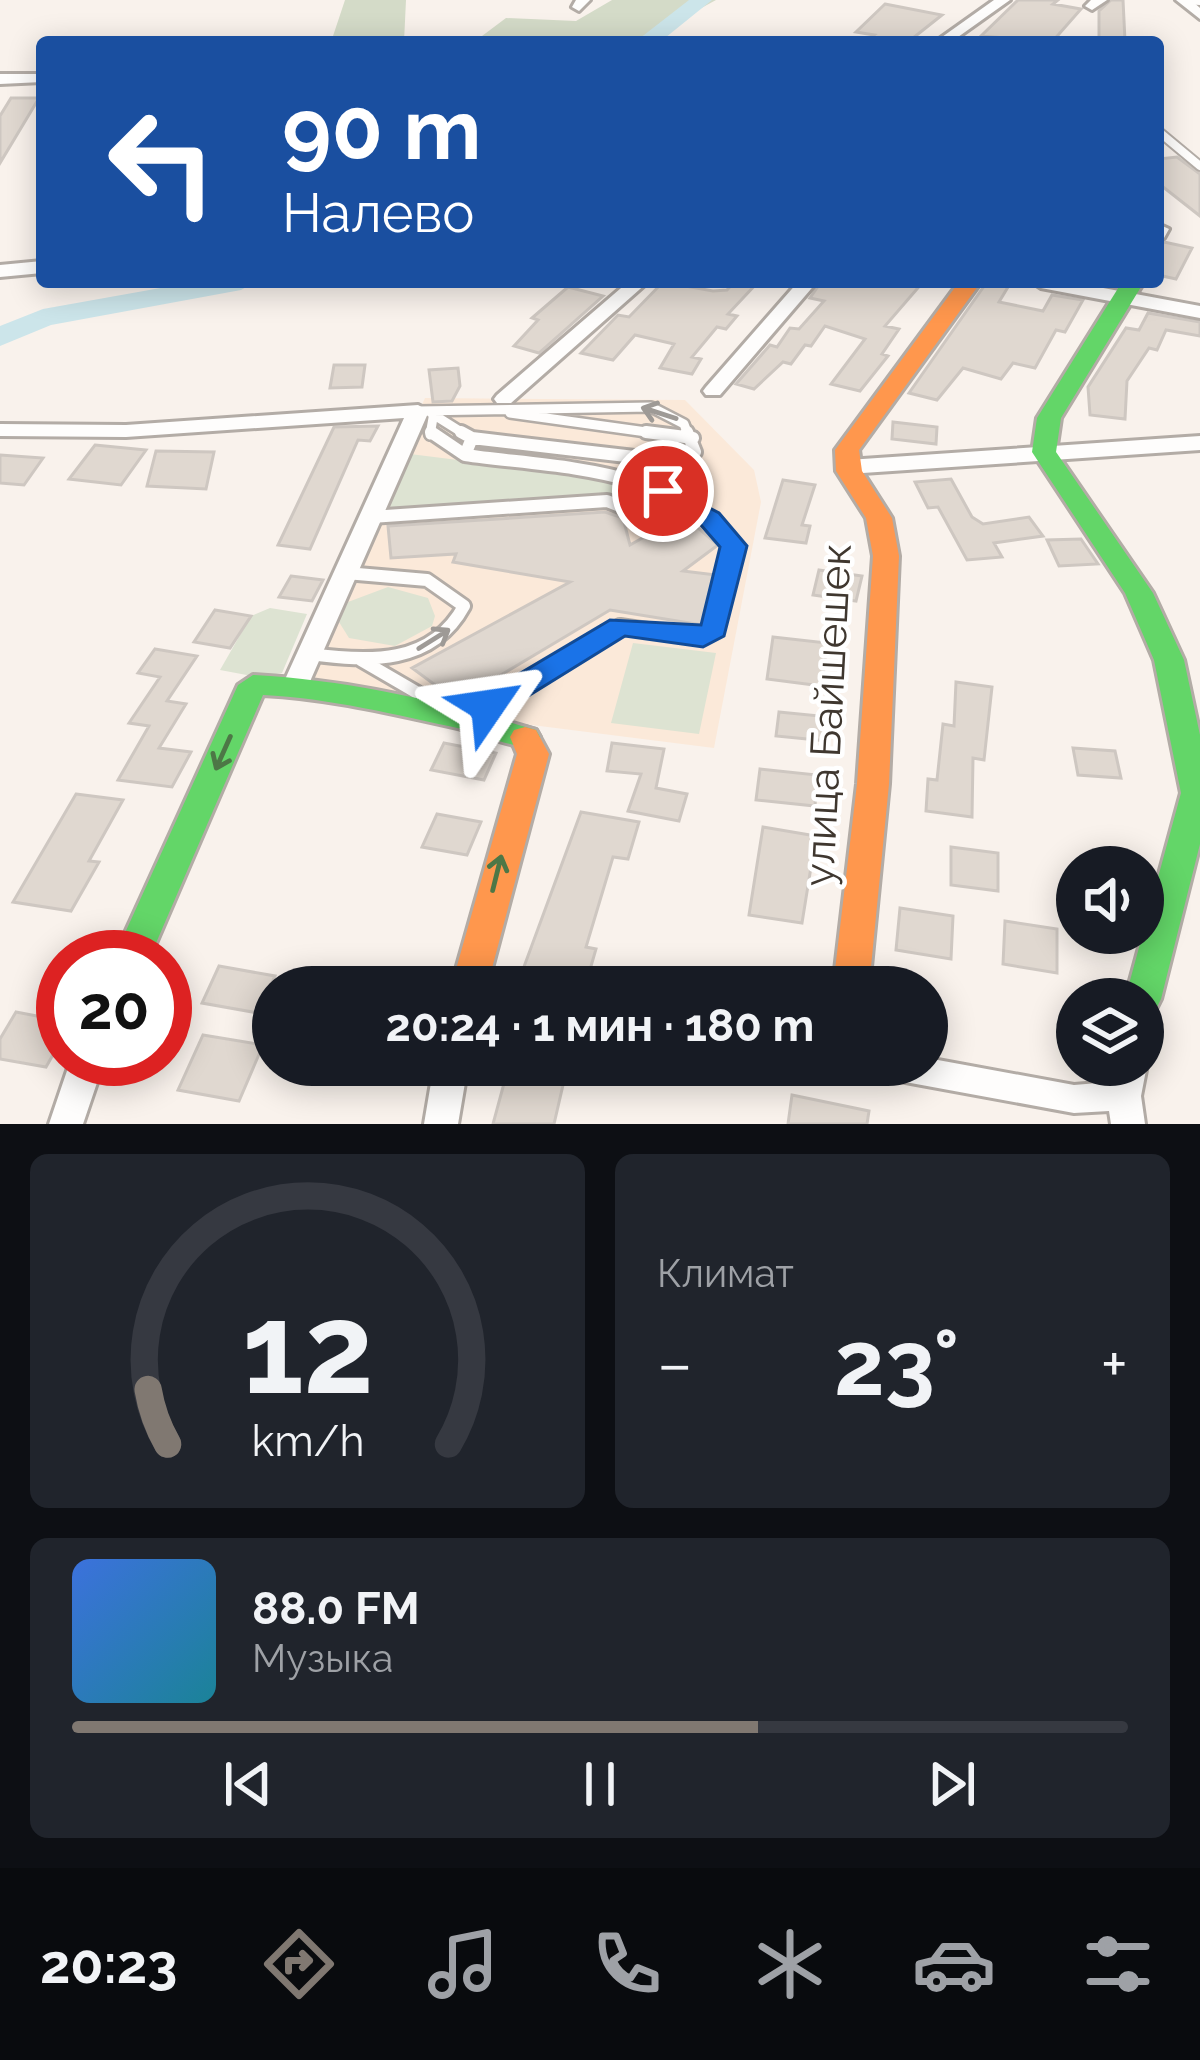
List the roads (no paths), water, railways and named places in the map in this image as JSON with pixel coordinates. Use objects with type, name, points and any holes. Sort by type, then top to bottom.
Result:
[{"type":"street","points":[[1184,0],[1200,15]]},
{"type":"street","points":[[950,36],[996,1]]},
{"type":"street","points":[[0,79],[36,78]]},
{"type":"street","points":[[0,271],[36,268]]},
{"type":"street","points":[[500,407],[632,288]]},
{"type":"street","points":[[712,392],[803,288]]},
{"type":"street","points":[[966,288],[847,449],[848,466],[1200,443]]},
{"type":"street","points":[[1149,978],[1197,793],[1169,660],[1139,593],[1044,452],[1049,418],[1129,290],[1200,312]]},
{"type":"street","points":[[0,430],[126,431],[428,414]]},
{"type":"street","points":[[295,686],[371,517],[428,414]]},
{"type":"street","name":"улица Байшешек","points":[[848,466],[879,518],[886,556],[873,784],[853,966]]},
{"type":"street","points":[[144,930],[253,686],[295,686],[493,725],[530,739],[533,754],[476,966]]},
{"type":"street","points":[[948,1076],[1074,1099],[1128,1095]]},
{"type":"street","points":[[66,1124],[79,1086]]},
{"type":"street","points":[[441,1124],[447,1086]]},
{"type":"lane","points":[[1184,0],[1200,1]]},
{"type":"lane","points":[[1164,136],[1200,166]]},
{"type":"lane","points":[[500,407],[693,438]]},
{"type":"lane","points":[[500,407],[651,407],[671,413],[693,438],[695,452],[668,460],[472,438],[428,414],[500,407]]},
{"type":"lane","points":[[361,661],[428,699],[469,708],[488,706],[620,626],[703,638],[714,630],[734,546],[725,532],[646,481],[465,455],[430,436],[428,414]]},
{"type":"lane","points":[[465,455],[472,438]]},
{"type":"lane","points":[[371,517],[608,501],[653,519],[684,503]]},
{"type":"lane","points":[[310,654],[386,660],[441,638],[464,606],[456,592],[423,580],[346,572]]},
{"type":"waterway","points":[[654,36],[702,0]]},
{"type":"waterway","points":[[0,337],[43,318],[208,288]]}]
